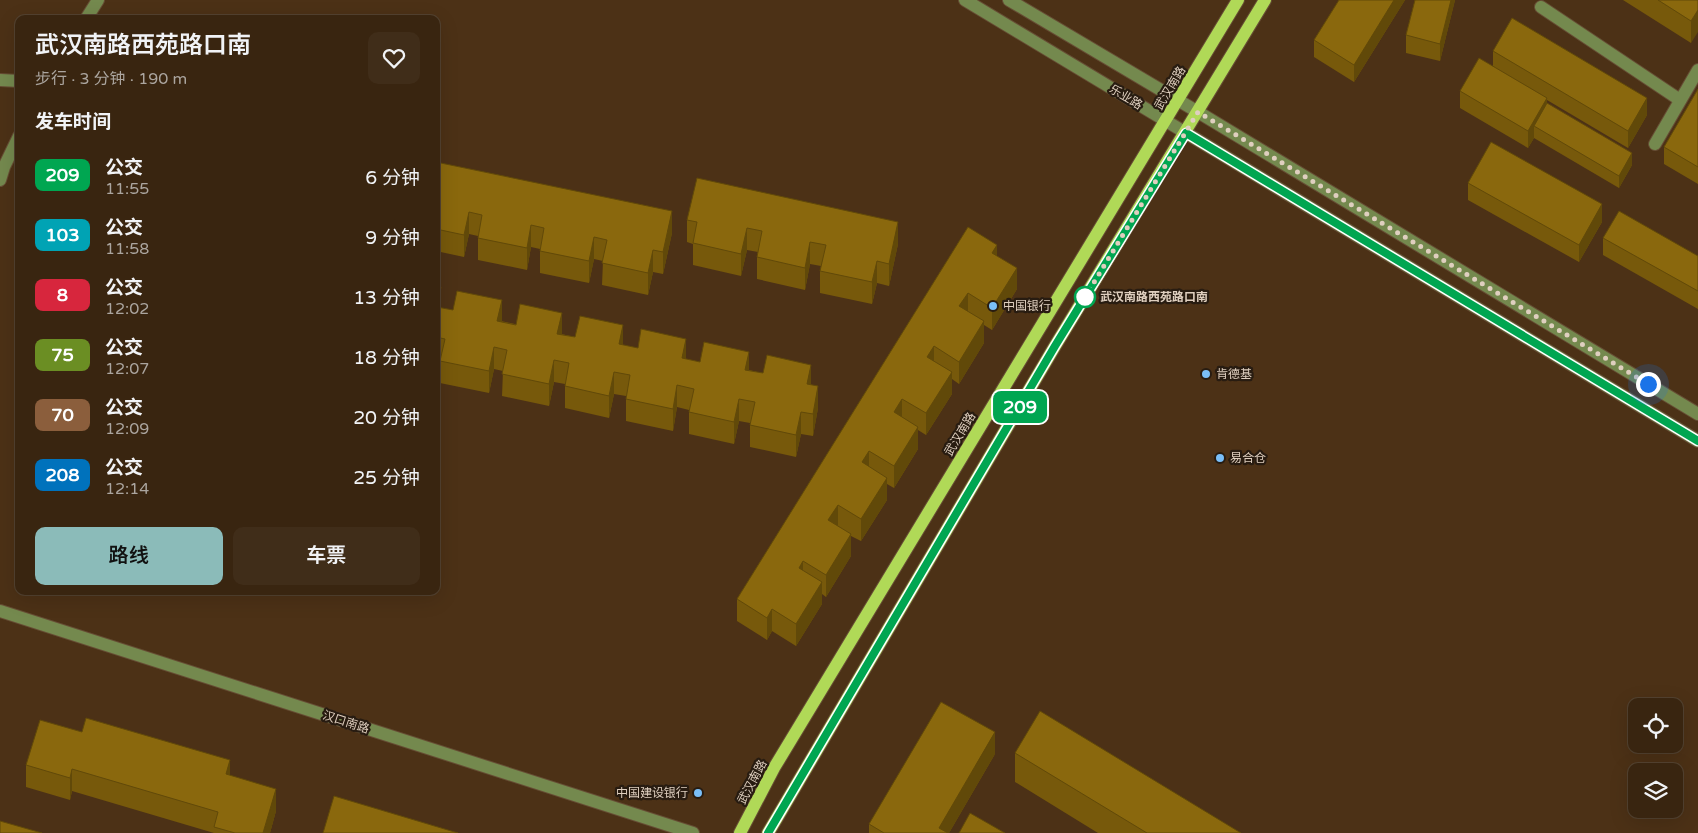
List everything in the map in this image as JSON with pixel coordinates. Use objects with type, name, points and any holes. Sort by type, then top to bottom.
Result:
[{"type":"main road","name":"武汉南路","points":[[740,833],[774,768],[1238,0]]},
{"type":"main road","points":[[768,833],[1055,346],[1265,0]]},
{"type":"street","points":[[89,15],[98,0]]},
{"type":"street","name":"乐业路","points":[[965,0],[1698,441]]},
{"type":"street","name":"乐业路","points":[[1009,0],[1698,414]]},
{"type":"street","points":[[1541,8],[1680,100]]},
{"type":"street","points":[[1655,144],[1698,70]]},
{"type":"street","points":[[0,80],[15,81]]},
{"type":"street","points":[[0,180],[15,144]]},
{"type":"street","name":"汉口南路","points":[[0,611],[693,833]]},
{"type":"building","points":[[1339,0],[1394,0],[1354,65],[1314,40]]},
{"type":"building","points":[[1415,0],[1451,0],[1440,44],[1406,35]]},
{"type":"building","points":[[1658,0],[1698,0],[1698,10],[1691,21]]},
{"type":"building","points":[[1512,18],[1647,98],[1628,131],[1493,51]]},
{"type":"building","points":[[1479,58],[1547,98],[1528,131],[1460,91]]},
{"type":"building","points":[[1698,89],[1698,167],[1664,147]]},
{"type":"building","points":[[1547,103],[1632,153],[1619,176],[1534,126]]},
{"type":"building","points":[[1491,142],[1602,204],[1579,245],[1468,183]]},
{"type":"building","points":[[440,163],[672,211],[663,252],[653,250],[648,273],[602,263],[607,240],[594,237],[589,261],[540,251],[544,228],[531,225],[527,248],[478,238],[482,215],[469,212],[464,235],[440,230]]},
{"type":"building","points":[[697,178],[898,222],[889,264],[877,261],[872,282],[820,271],[826,245],[810,242],[805,268],[757,257],[762,231],[747,228],[741,254],[693,243],[697,222],[687,220]]},
{"type":"building","points":[[1619,211],[1698,256],[1698,291],[1603,238]]},
{"type":"building","points":[[968,227],[997,245],[992,253],[1017,268],[992,308],[968,293],[959,306],[984,321],[959,362],[934,346],[927,357],[952,372],[926,413],[902,399],[894,412],[918,427],[894,466],[869,451],[862,462],[887,478],[861,519],[838,505],[828,520],[851,534],[826,575],[803,561],[799,568],[822,582],[796,624],[772,609],[767,618],[737,599]]},
{"type":"building","points":[[457,291],[502,300],[497,321],[516,325],[520,304],[562,313],[557,334],[575,337],[580,316],[623,325],[619,344],[638,348],[641,329],[686,339],[682,358],[700,362],[704,342],[749,352],[745,370],[763,373],[767,355],[811,365],[807,384],[818,386],[813,414],[801,412],[796,435],[750,425],[755,402],[739,399],[734,422],[689,412],[694,389],[677,385],[673,409],[626,399],[630,375],[614,372],[609,396],[565,386],[569,363],[554,360],[549,384],[502,374],[507,350],[494,347],[489,371],[440,361],[445,339],[440,338],[440,308],[453,310]]},
{"type":"building","points":[[941,702],[995,732],[939,828],[948,833],[884,833],[869,824]]},
{"type":"building","points":[[1040,711],[1241,833],[1147,833],[1015,753]]},
{"type":"building","points":[[86,718],[230,760],[226,774],[276,789],[263,833],[235,833],[214,827],[218,812],[72,769],[70,778],[26,765],[40,720],[82,732]]},
{"type":"building","points":[[334,796],[458,833],[323,833]]},
{"type":"building","points":[[970,813],[1005,833],[959,833]]},
{"type":"building","points":[[0,821],[42,833],[0,833]]},
{"type":"bus line","name":"209","points":[[768,833],[1055,346],[1186,133],[1698,441]]},
{"type":"place","name":"武汉南路西苑路口南","points":[[1085,297]]},
{"type":"place","name":"中国银行","points":[[993,306]]},
{"type":"place","name":"肯德基","points":[[1206,374]]},
{"type":"place","name":"易合仓","points":[[1220,458]]},
{"type":"place","name":"中国建设银行","points":[[698,793]]},
{"type":"route","points":[[1085,297],[1198,112],[1648,384]]}]
